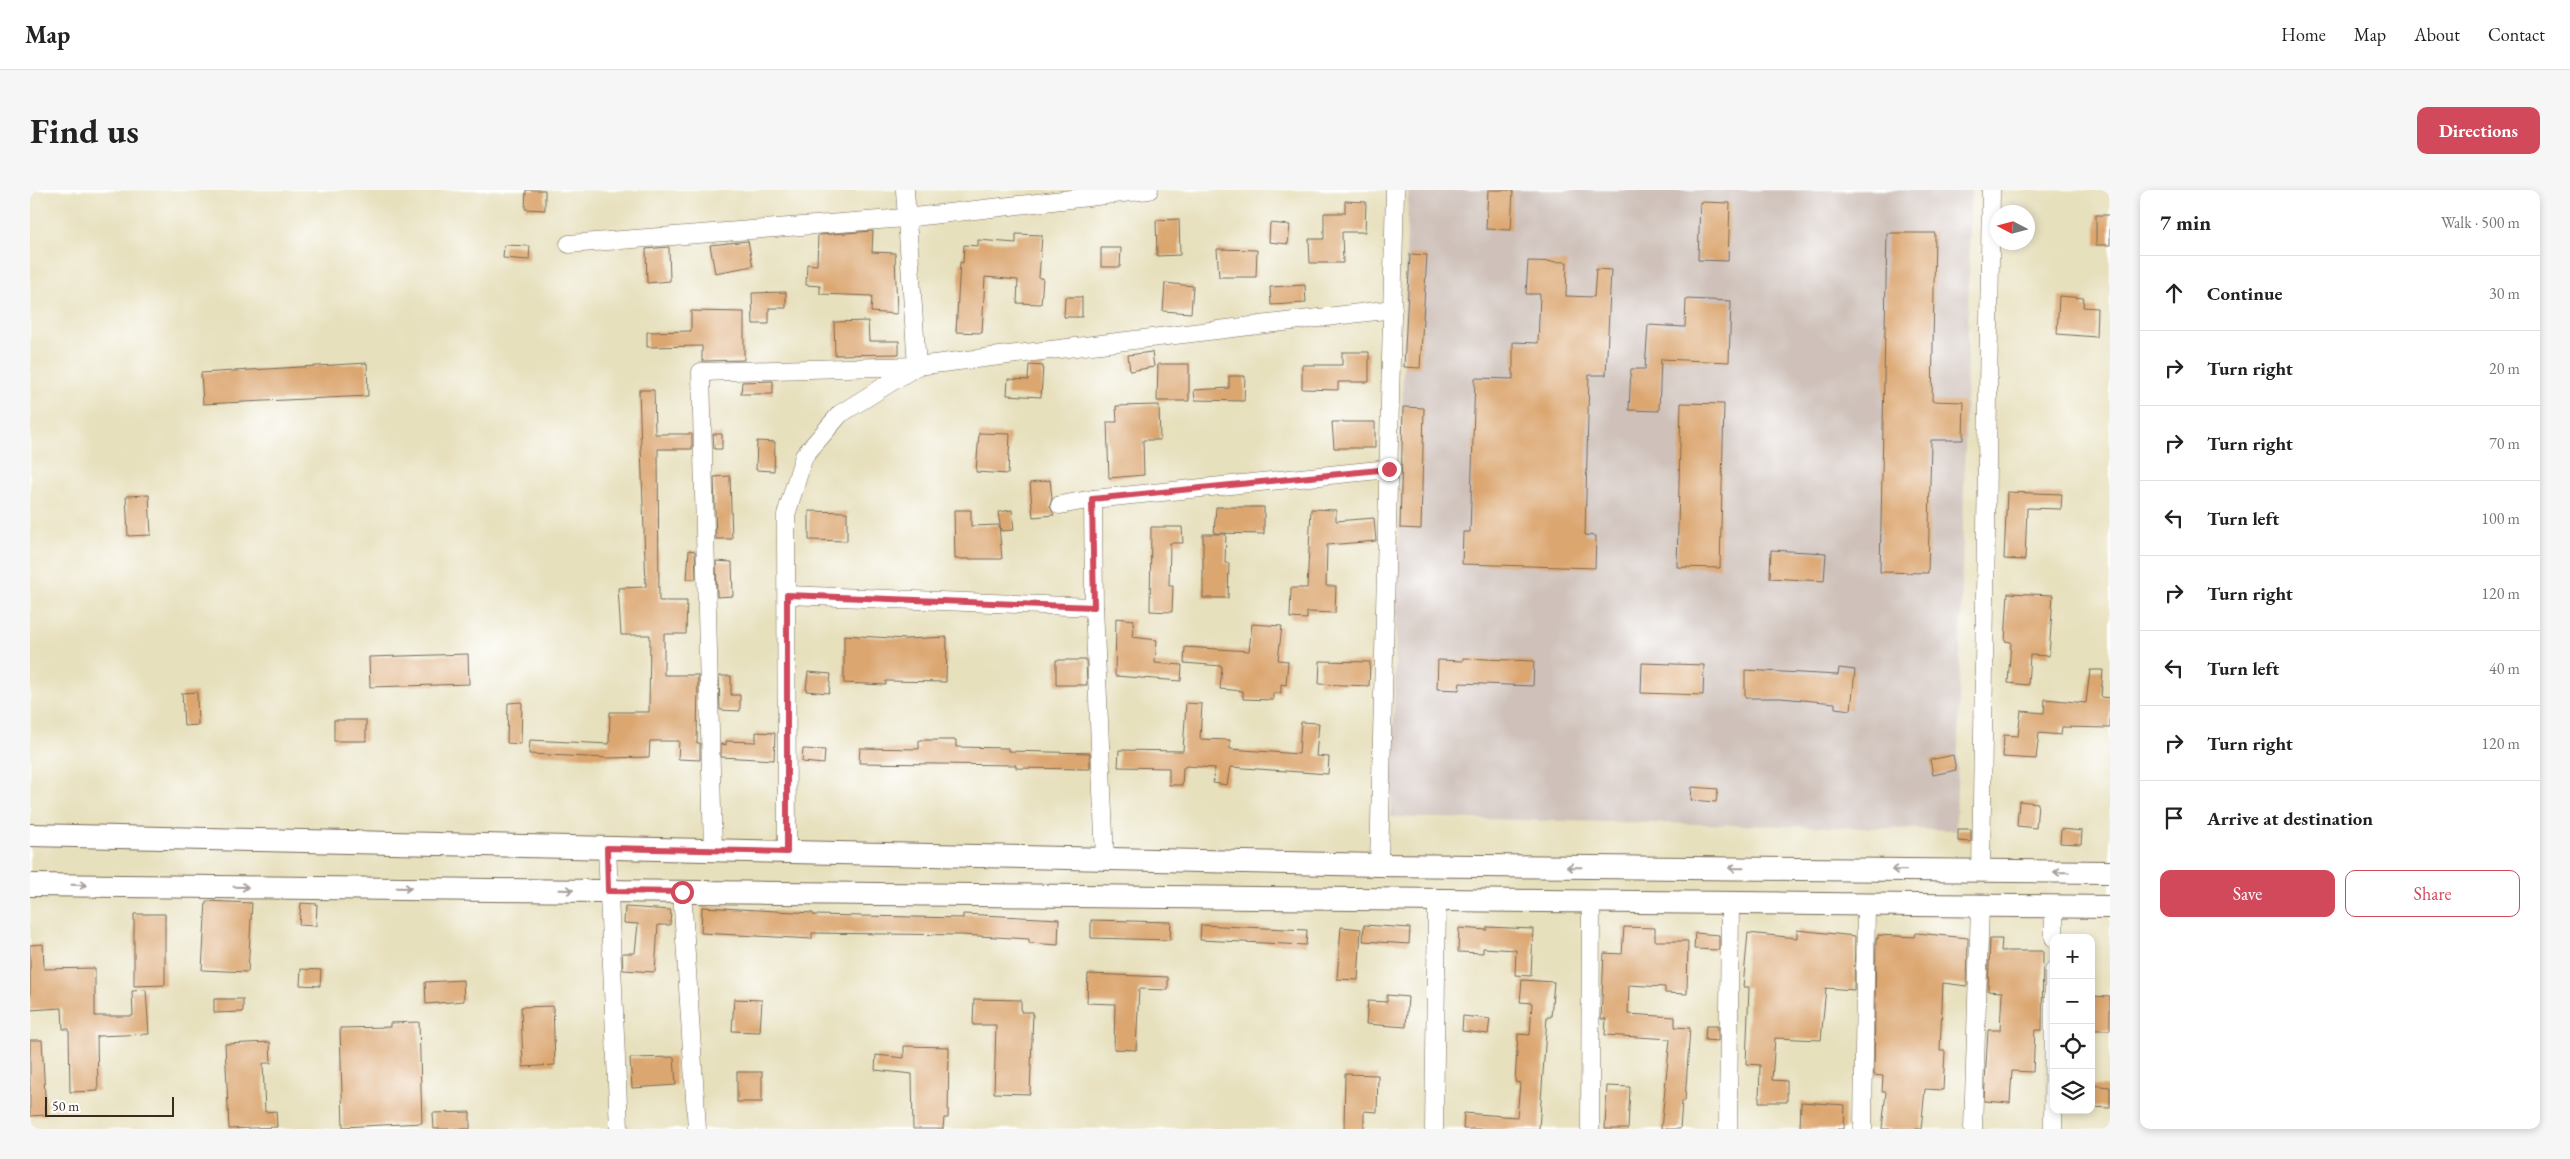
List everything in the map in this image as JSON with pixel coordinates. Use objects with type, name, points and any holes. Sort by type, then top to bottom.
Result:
[{"type":"main road","points":[[30,835],[1379,865],[2110,872]]},
{"type":"main road","points":[[30,884],[1730,904],[2110,906]]},
{"type":"street","points":[[905,190],[905,218],[917,366]]},
{"type":"street","points":[[569,244],[905,218],[1149,190]]},
{"type":"street","points":[[1379,865],[1395,190]]},
{"type":"street","points":[[1981,871],[1991,190]]},
{"type":"street","points":[[713,851],[701,372],[917,366],[1392,309]]},
{"type":"street","points":[[787,852],[786,515],[804,456],[840,414],[917,366]]},
{"type":"street","points":[[1060,505],[1092,499],[1389,469]]},
{"type":"street","points":[[1092,499],[1094,607],[1105,859]]},
{"type":"street","points":[[787,595],[1094,607]]},
{"type":"street","points":[[607,848],[620,1129]]},
{"type":"street","points":[[682,892],[697,1129]]},
{"type":"street","points":[[1434,1129],[1438,900]]},
{"type":"street","points":[[1590,1129],[1591,902]]},
{"type":"street","points":[[1728,1129],[1730,904]]},
{"type":"street","points":[[1863,1129],[1866,905]]},
{"type":"street","points":[[1974,1129],[1980,906]]},
{"type":"street","points":[[2054,907],[2054,934]]},
{"type":"street","points":[[2052,1129],[2054,979]]},
{"type":"shaded area","points":[[1408,190],[1971,190],[1956,830],[1391,817]]},
{"type":"building","points":[[526,190],[545,190],[545,210],[525,209]]},
{"type":"building","points":[[1488,190],[1513,190],[1511,230],[1486,229]]},
{"type":"building","points":[[1345,201],[1366,202],[1365,232],[1342,232],[1343,263],[1310,263],[1309,239],[1324,239],[1324,213],[1345,213]]},
{"type":"building","points":[[1700,202],[1730,203],[1728,261],[1698,260]]},
{"type":"building","points":[[2096,215],[2110,215],[2110,245],[2096,245]]},
{"type":"building","points":[[1179,219],[1180,255],[1157,256],[1156,220]]},
{"type":"building","points":[[1270,223],[1290,225],[1288,244],[1269,242]]},
{"type":"building","points":[[873,231],[872,252],[895,253],[897,314],[871,312],[872,296],[820,294],[820,286],[806,285],[807,264],[817,265],[818,235]]},
{"type":"building","points":[[1887,233],[1935,233],[1932,401],[1964,402],[1963,440],[1931,440],[1928,573],[1880,572]]},
{"type":"building","points":[[1016,234],[1042,235],[1039,278],[1043,278],[1041,304],[1017,303],[1018,280],[985,277],[982,333],[956,332],[960,262],[963,263],[964,245],[978,246],[978,240],[1016,243]]},
{"type":"building","points":[[748,241],[753,266],[715,273],[710,245]]},
{"type":"building","points":[[504,245],[530,246],[529,260],[503,258]]},
{"type":"building","points":[[669,247],[670,281],[647,283],[646,249]]},
{"type":"building","points":[[1101,248],[1121,248],[1120,267],[1101,267]]},
{"type":"building","points":[[1217,249],[1257,250],[1256,277],[1219,277]]},
{"type":"building","points":[[1410,254],[1427,255],[1420,368],[1404,367]]},
{"type":"building","points":[[1528,261],[1567,262],[1566,296],[1594,297],[1596,269],[1611,270],[1606,375],[1589,375],[1585,535],[1596,536],[1595,568],[1462,564],[1463,532],[1470,532],[1475,378],[1513,379],[1513,342],[1538,343],[1540,294],[1526,294]]},
{"type":"building","points":[[1165,283],[1193,286],[1191,313],[1163,311]]},
{"type":"building","points":[[1305,285],[1306,303],[1271,305],[1270,287]]},
{"type":"building","points":[[786,292],[786,308],[769,308],[769,324],[753,324],[752,293]]},
{"type":"building","points":[[2059,296],[2084,298],[2083,307],[2097,308],[2096,337],[2057,334]]},
{"type":"building","points":[[1065,297],[1082,297],[1082,317],[1064,317]]},
{"type":"building","points":[[1686,299],[1731,301],[1729,362],[1661,359],[1659,411],[1629,410],[1631,369],[1645,369],[1648,325],[1685,327]]},
{"type":"building","points":[[691,311],[744,312],[744,360],[702,361],[702,346],[647,347],[647,332],[691,331]]},
{"type":"building","points":[[868,321],[869,341],[899,341],[899,354],[835,355],[834,322]]},
{"type":"building","points":[[1152,352],[1154,367],[1130,371],[1128,355]]},
{"type":"building","points":[[1342,352],[1369,352],[1369,382],[1338,382],[1338,390],[1302,389],[1302,365],[1342,365]]},
{"type":"building","points":[[367,363],[368,396],[203,404],[201,373]]},
{"type":"building","points":[[1158,364],[1189,364],[1189,401],[1157,401]]},
{"type":"building","points":[[1029,365],[1043,366],[1041,397],[1007,395],[1008,379],[1028,380]]},
{"type":"building","points":[[1229,376],[1245,376],[1244,401],[1195,400],[1194,390],[1229,388]]},
{"type":"building","points":[[773,381],[773,394],[741,394],[742,382]]},
{"type":"building","points":[[639,390],[654,390],[655,434],[692,434],[692,449],[658,449],[659,601],[687,601],[686,634],[664,634],[664,675],[698,675],[697,743],[700,743],[700,760],[678,759],[679,741],[650,741],[649,757],[607,758],[529,754],[530,740],[609,744],[610,712],[649,712],[650,635],[621,635],[618,588],[646,587]]},
{"type":"building","points":[[1681,403],[1724,404],[1720,568],[1677,567]]},
{"type":"building","points":[[1159,405],[1160,440],[1143,440],[1144,475],[1109,478],[1107,422],[1117,422],[1116,406]]},
{"type":"building","points":[[1403,407],[1424,408],[1421,529],[1400,528]]},
{"type":"building","points":[[1332,422],[1375,422],[1375,448],[1334,448]]},
{"type":"building","points":[[979,433],[1010,434],[1008,474],[976,472]]},
{"type":"building","points":[[713,434],[722,434],[722,449],[714,449]]},
{"type":"building","points":[[757,441],[775,442],[774,471],[756,470]]},
{"type":"building","points":[[730,476],[732,539],[716,539],[714,477]]},
{"type":"building","points":[[1050,480],[1052,498],[1050,506],[1054,515],[1033,517],[1030,483]]},
{"type":"building","points":[[2007,492],[2062,494],[2061,509],[2027,508],[2025,560],[2004,559]]},
{"type":"building","points":[[149,495],[151,535],[128,536],[126,496]]},
{"type":"building","points":[[1216,507],[1264,507],[1264,534],[1214,533]]},
{"type":"building","points":[[1311,509],[1336,510],[1336,521],[1374,518],[1376,541],[1327,545],[1326,586],[1336,586],[1335,613],[1307,612],[1307,619],[1290,618],[1291,588],[1307,588]]},
{"type":"building","points":[[954,510],[971,510],[971,526],[999,525],[1002,559],[955,559]]},
{"type":"building","points":[[1012,510],[1014,530],[1001,531],[998,512]]},
{"type":"building","points":[[809,511],[847,512],[847,541],[809,540]]},
{"type":"building","points":[[1151,527],[1182,527],[1183,543],[1170,543],[1169,586],[1173,586],[1172,612],[1150,611]]},
{"type":"building","points":[[1203,534],[1226,534],[1225,563],[1229,563],[1228,598],[1203,598]]},
{"type":"building","points":[[689,550],[695,551],[696,579],[687,579]]},
{"type":"building","points":[[1771,550],[1826,553],[1824,581],[1770,578]]},
{"type":"building","points":[[716,561],[732,562],[733,596],[717,597]]},
{"type":"building","points":[[2008,593],[2053,595],[2049,656],[2030,655],[2028,685],[2008,683],[2011,642],[2005,641]]},
{"type":"building","points":[[1116,618],[1134,620],[1132,637],[1157,640],[1155,663],[1182,665],[1181,681],[1115,676]]},
{"type":"building","points":[[1252,624],[1282,626],[1278,660],[1288,661],[1286,685],[1281,684],[1281,693],[1273,693],[1273,700],[1243,699],[1243,691],[1220,689],[1222,666],[1184,663],[1185,647],[1249,651]]},
{"type":"building","points":[[844,635],[906,639],[947,637],[946,682],[886,681],[886,685],[844,683]]},
{"type":"building","points":[[468,654],[469,684],[370,687],[369,657]]},
{"type":"building","points":[[1463,658],[1534,661],[1533,686],[1460,683],[1459,690],[1437,689],[1438,660],[1463,661]]},
{"type":"building","points":[[1056,660],[1086,660],[1087,685],[1056,685]]},
{"type":"building","points":[[1320,661],[1370,662],[1369,686],[1319,684]]},
{"type":"building","points":[[1642,663],[1704,665],[1703,695],[1641,693]]},
{"type":"building","points":[[1839,668],[1855,670],[1851,710],[1835,708],[1835,703],[1781,698],[1745,698],[1745,670],[1838,675]]},
{"type":"building","points":[[2090,670],[2103,670],[2101,697],[2110,698],[2110,728],[2062,727],[2061,735],[2039,733],[2036,759],[2003,757],[2004,735],[2018,736],[2021,711],[2044,713],[2045,699],[2086,703]]},
{"type":"building","points":[[808,672],[831,674],[829,693],[806,691]]},
{"type":"building","points":[[719,676],[731,676],[731,695],[740,695],[740,711],[720,710]]},
{"type":"building","points":[[197,692],[198,725],[184,726],[182,693]]},
{"type":"building","points":[[522,702],[521,744],[507,743],[508,703]]},
{"type":"building","points":[[1186,703],[1202,704],[1200,739],[1230,740],[1230,749],[1299,754],[1301,722],[1319,723],[1316,756],[1329,757],[1328,774],[1230,767],[1227,785],[1213,783],[1215,768],[1186,766],[1183,768],[1182,785],[1169,785],[1169,768],[1118,767],[1119,750],[1183,751]]},
{"type":"building","points":[[334,720],[366,720],[366,741],[334,741]]},
{"type":"building","points":[[756,732],[775,733],[774,760],[721,757],[721,744],[726,745],[726,741],[756,742]]},
{"type":"building","points":[[919,740],[956,740],[956,747],[1008,748],[1008,751],[1090,753],[1090,769],[1016,768],[1016,765],[859,763],[860,748],[919,749]]},
{"type":"building","points":[[803,749],[825,750],[824,764],[802,762]]},
{"type":"building","points":[[1953,755],[1956,770],[1933,775],[1930,760]]},
{"type":"building","points":[[1692,787],[1718,789],[1716,802],[1691,800]]},
{"type":"building","points":[[2019,801],[2038,803],[2036,828],[2017,826]]},
{"type":"building","points":[[1958,829],[1971,829],[1971,842],[1958,841]]},
{"type":"building","points":[[2061,829],[2082,831],[2081,844],[2060,843]]},
{"type":"building","points":[[206,901],[252,903],[248,972],[202,970]]},
{"type":"building","points":[[301,903],[317,904],[316,926],[299,925]]},
{"type":"building","points":[[625,907],[671,910],[670,925],[658,925],[655,972],[623,970],[622,953],[635,953],[638,924],[624,923]]},
{"type":"building","points":[[702,907],[813,913],[813,915],[963,918],[963,914],[1059,919],[1058,945],[1029,943],[1029,939],[962,935],[812,933],[812,939],[701,933]]},
{"type":"building","points":[[134,914],[165,914],[165,985],[134,986]]},
{"type":"building","points":[[1091,920],[1171,922],[1170,940],[1091,938]]},
{"type":"building","points":[[1201,925],[1307,930],[1306,945],[1200,940]]},
{"type":"building","points":[[1364,925],[1410,928],[1409,944],[1363,941]]},
{"type":"building","points":[[1341,927],[1361,929],[1358,980],[1337,979]]},
{"type":"building","points":[[1487,927],[1533,929],[1531,976],[1515,975],[1516,950],[1483,948],[1483,953],[1458,952],[1459,928],[1487,930]]},
{"type":"building","points":[[1624,927],[1655,928],[1655,941],[1688,941],[1687,994],[1665,993],[1665,987],[1629,985],[1628,1014],[1675,1017],[1675,1027],[1690,1028],[1685,1101],[1682,1101],[1680,1129],[1661,1129],[1670,1039],[1605,1035],[1606,1019],[1601,1019],[1604,953],[1622,954]]},
{"type":"building","points":[[1797,930],[1855,936],[1854,990],[1826,988],[1821,1040],[1775,1038],[1772,1080],[1787,1081],[1787,1102],[1759,1102],[1760,1065],[1746,1064],[1749,987],[1743,987],[1748,933],[1797,938]]},
{"type":"building","points":[[1695,933],[1719,935],[1719,950],[1694,949]]},
{"type":"building","points":[[1916,933],[1968,938],[1967,986],[1943,983],[1940,1051],[1945,1051],[1943,1090],[1925,1089],[1921,1129],[1882,1129],[1886,1092],[1882,1092],[1883,1076],[1874,1075],[1876,938],[1878,939],[1878,935],[1915,937]]},
{"type":"building","points":[[1990,939],[2002,939],[2001,951],[2043,951],[2042,1030],[2035,1030],[2033,1072],[2012,1071],[2010,1103],[1984,1101],[1988,1030],[2000,1030],[2002,992],[1988,991]]},
{"type":"building","points":[[43,944],[44,969],[95,968],[95,1016],[133,1016],[132,991],[146,990],[149,1034],[97,1036],[98,1091],[70,1092],[69,1029],[63,1029],[62,1008],[30,1010],[30,945]]},
{"type":"building","points":[[301,969],[321,970],[320,986],[300,985]]},
{"type":"building","points":[[1088,974],[1168,977],[1168,990],[1139,989],[1136,1050],[1114,1049],[1115,1004],[1087,1003]]},
{"type":"building","points":[[463,980],[464,1001],[426,1004],[425,982]]},
{"type":"building","points":[[1522,980],[1554,982],[1551,1017],[1547,1017],[1539,1129],[1463,1129],[1464,1113],[1517,1117],[1520,1083],[1515,1082],[1518,1034],[1530,1035],[1532,1003],[1520,1002]]},
{"type":"building","points":[[1387,995],[1408,997],[1406,1027],[1366,1024],[1368,1001],[1387,1002]]},
{"type":"building","points":[[2095,996],[2110,997],[2110,1030],[2095,1030]]},
{"type":"building","points":[[214,999],[243,999],[243,1012],[214,1013]]},
{"type":"building","points":[[734,999],[762,1000],[760,1032],[732,1031]]},
{"type":"building","points":[[974,999],[1021,1000],[1021,1012],[1033,1012],[1030,1094],[994,1093],[996,1025],[973,1025]]},
{"type":"building","points":[[553,1006],[555,1065],[523,1067],[521,1007]]},
{"type":"building","points":[[1463,1016],[1490,1019],[1488,1034],[1462,1031]]},
{"type":"building","points":[[419,1022],[422,1123],[343,1127],[340,1028],[390,1027],[390,1023]]},
{"type":"building","points":[[1706,1026],[1718,1026],[1718,1041],[1705,1040]]},
{"type":"building","points":[[30,1040],[42,1040],[46,1115],[30,1116]]},
{"type":"building","points":[[270,1042],[271,1063],[263,1063],[265,1112],[276,1111],[277,1127],[229,1129],[225,1044]]},
{"type":"building","points":[[904,1046],[949,1047],[948,1118],[944,1118],[943,1129],[913,1129],[912,1074],[875,1070],[876,1055],[904,1058]]},
{"type":"building","points":[[674,1057],[676,1085],[632,1088],[630,1058]]},
{"type":"building","points":[[737,1072],[762,1072],[762,1102],[737,1102]]},
{"type":"building","points":[[1345,1074],[1378,1075],[1377,1112],[1364,1111],[1364,1129],[1344,1129]]},
{"type":"building","points":[[2095,1085],[2110,1087],[2110,1108],[2095,1107]]},
{"type":"building","points":[[1607,1086],[1630,1087],[1628,1129],[1605,1129]]},
{"type":"building","points":[[1801,1102],[1845,1105],[1844,1129],[1800,1129]]},
{"type":"building","points":[[470,1112],[470,1129],[434,1129],[433,1113]]},
{"type":"route","points":[[682,892],[608,891],[607,848],[787,852],[787,595],[1094,607],[1092,499],[1389,469]]}]
